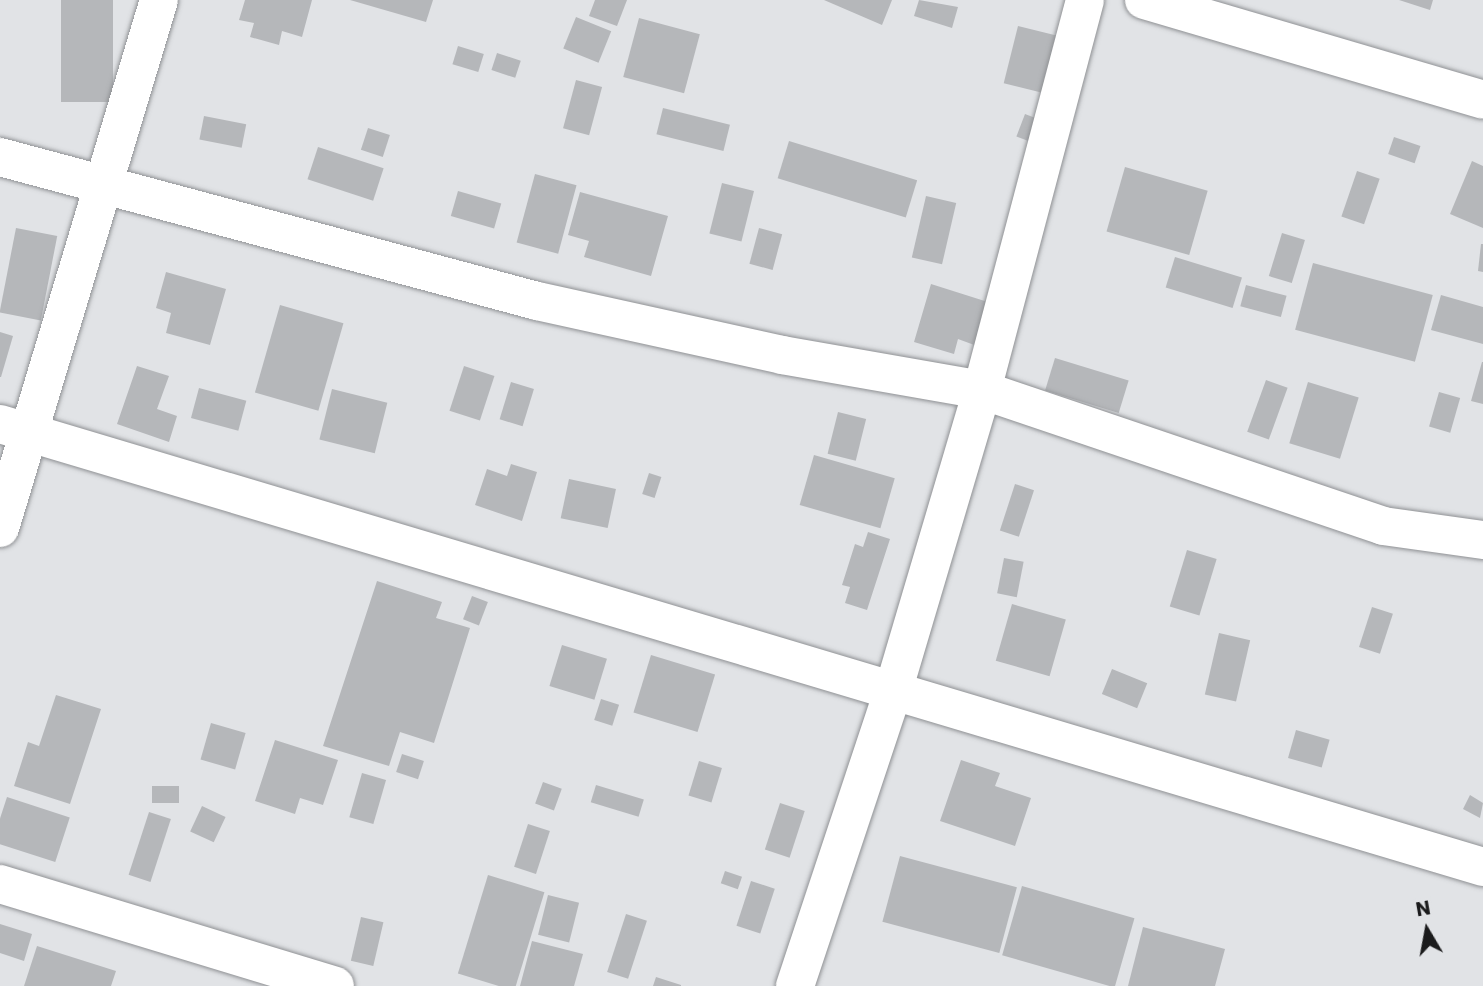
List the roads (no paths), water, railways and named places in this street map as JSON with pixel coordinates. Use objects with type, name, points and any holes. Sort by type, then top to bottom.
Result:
[{"type":"street","points":[[0,528],[14,428],[101,186],[159,0]]},
{"type":"street","points":[[795,986],[894,688],[982,390],[1085,0]]},
{"type":"street","points":[[1144,0],[1483,100]]},
{"type":"street","points":[[0,157],[537,301],[782,355],[982,390],[1384,526],[1483,540]]},
{"type":"street","points":[[14,428],[894,688],[1483,867]]},
{"type":"street","points":[[0,884],[335,986]]}]
